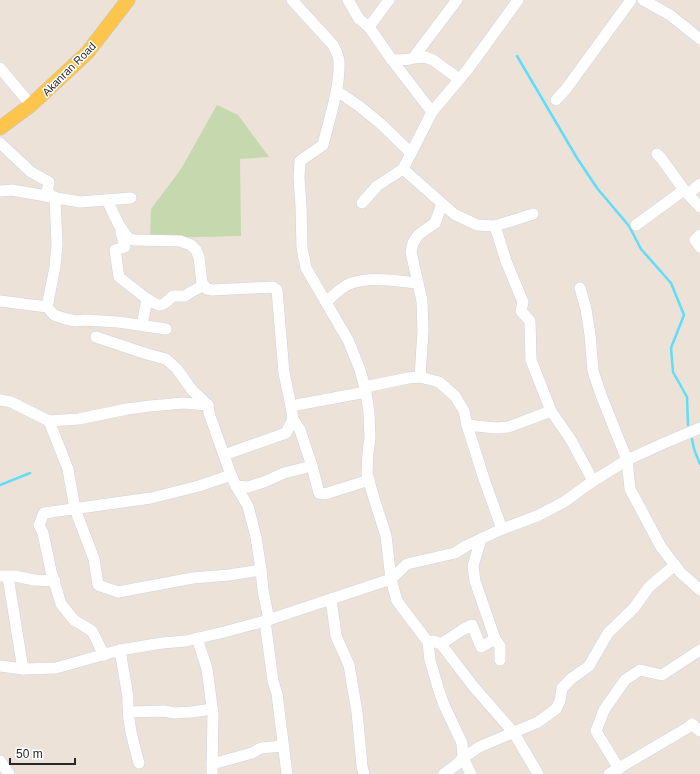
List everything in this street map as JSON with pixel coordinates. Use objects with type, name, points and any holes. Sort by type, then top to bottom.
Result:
[{"type":"main road","name":"Akanran Road","points":[[0,128],[31,105],[87,53],[128,0]]},
{"type":"street","points":[[292,0],[333,45],[339,62],[337,91],[323,145],[300,161],[299,178],[302,248],[306,268],[348,340],[359,367],[369,412],[370,438],[368,452],[368,474],[386,536],[391,579],[397,601],[428,642],[430,660],[444,705],[462,743],[462,758],[471,774]]},
{"type":"street","points":[[348,0],[359,19],[369,27],[432,112]]},
{"type":"street","points":[[369,27],[389,0]]},
{"type":"street","points":[[413,58],[456,0]]},
{"type":"street","points":[[362,203],[377,186],[403,169],[432,112],[475,59],[518,0]]},
{"type":"street","points":[[556,100],[566,89],[631,0]]},
{"type":"street","points":[[643,0],[670,15],[700,39]]},
{"type":"street","points":[[392,60],[406,61],[413,58],[433,60],[459,79]]},
{"type":"street","points":[[0,68],[31,105]]},
{"type":"street","points":[[337,91],[359,106],[381,124],[411,153]]},
{"type":"street","points":[[0,143],[31,172],[49,182],[46,192],[56,198]]},
{"type":"street","points":[[657,154],[686,192],[700,207]]},
{"type":"street","points":[[403,169],[454,214],[477,225],[494,226],[533,214]]},
{"type":"street","points":[[636,225],[700,184]]},
{"type":"street","points":[[0,191],[12,190],[80,202],[131,198]]},
{"type":"street","points":[[47,307],[55,267],[57,244],[56,198]]},
{"type":"street","points":[[107,200],[119,225],[128,238],[134,240],[180,241],[191,245],[196,250],[199,257],[202,284],[207,289],[274,287],[277,290],[284,373],[292,406],[293,419],[300,430],[319,493],[325,494],[369,480]]},
{"type":"street","points":[[420,377],[423,331],[422,301],[411,252],[413,243],[418,235],[435,223],[442,204]]},
{"type":"street","points":[[119,225],[125,247],[115,250],[119,277],[147,299],[158,305],[162,305],[173,296],[185,296],[204,285]]},
{"type":"street","points":[[494,226],[506,261],[523,302],[522,311],[530,321],[531,360],[551,411],[571,440],[593,481]]},
{"type":"street","points":[[700,235],[695,240],[700,247]]},
{"type":"street","points":[[326,302],[342,288],[370,279],[418,283]]},
{"type":"street","points":[[580,288],[586,309],[593,370],[627,460],[630,489],[661,546],[681,573],[700,590]]},
{"type":"street","points":[[142,325],[147,299]]},
{"type":"street","points":[[0,301],[47,307],[54,315],[76,321],[85,320],[118,322],[166,329]]},
{"type":"street","points":[[96,337],[166,359],[177,369],[192,390],[208,405],[209,413],[231,476],[248,506],[256,537],[273,681],[287,774]]},
{"type":"street","points":[[292,406],[408,378],[420,377],[439,382],[455,396],[464,411],[484,479],[502,529]]},
{"type":"street","points":[[0,400],[11,402],[49,421],[79,419],[150,406],[183,403],[208,405]]},
{"type":"street","points":[[468,425],[508,428],[551,411]]},
{"type":"street","points":[[224,455],[286,433],[293,419]]},
{"type":"street","points":[[49,421],[68,469],[75,509],[94,559],[98,585],[118,592],[193,578],[229,575],[261,570]]},
{"type":"street","points":[[0,666],[23,669],[56,668],[120,650],[162,643],[186,641],[267,621],[391,579],[407,564],[455,553],[502,529],[537,516],[564,502],[593,481],[627,460],[700,428]]},
{"type":"street","points":[[236,486],[248,487],[284,473],[312,466]]},
{"type":"street","points":[[104,654],[92,631],[74,620],[61,604],[39,525],[44,513],[151,498],[231,476]]},
{"type":"street","points":[[482,539],[473,566],[474,581],[495,639],[500,646],[500,660]]},
{"type":"street","points":[[444,774],[456,765],[462,758],[479,747],[538,722],[556,709],[560,701],[562,688],[572,678],[590,666],[608,633],[634,608],[649,586],[675,565]]},
{"type":"street","points":[[23,669],[4,576],[54,581]]},
{"type":"street","points":[[331,599],[336,636],[349,665],[357,712],[364,774]]},
{"type":"street","points":[[441,644],[472,624],[481,647],[495,639]]},
{"type":"street","points":[[197,638],[207,669],[213,714],[212,769],[261,748],[283,746]]},
{"type":"street","points":[[428,642],[433,641],[441,644],[473,686],[514,733],[538,774]]},
{"type":"street","points":[[120,650],[128,698],[132,738],[139,763]]},
{"type":"street","points":[[700,650],[662,675],[640,670],[625,680],[604,710],[596,731],[614,772],[692,724],[700,731]]},
{"type":"street","points":[[129,712],[164,711],[174,713],[191,712],[212,708]]},
{"type":"street","points":[[0,761],[9,774]]},
{"type":"green space","points":[[217,105],[238,115],[269,157],[240,159],[241,236],[150,238],[151,209],[181,169]]},
{"type":"waterway","points":[[517,56],[577,158],[597,188],[629,226],[641,249],[671,283],[684,315],[671,348],[673,372],[687,397],[688,425]]},
{"type":"waterway","points":[[692,439],[700,464]]},
{"type":"waterway","points":[[0,485],[30,473]]}]
